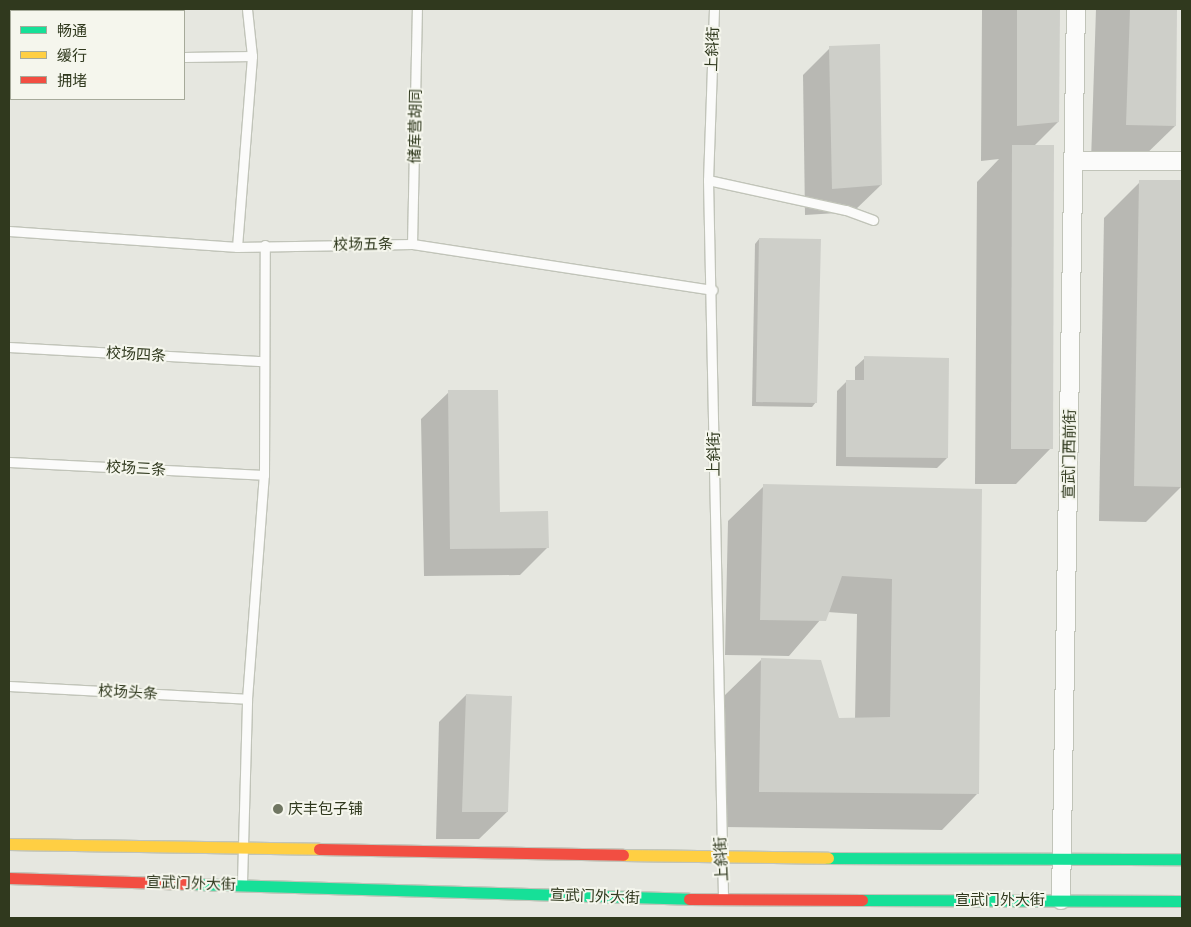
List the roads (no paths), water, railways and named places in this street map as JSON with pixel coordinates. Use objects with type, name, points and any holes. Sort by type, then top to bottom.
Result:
[{"type":"street","name":"宣武门西前街","points":[[1061,900],[1076,9]]},
{"type":"street","points":[[1073,161],[1182,161]]},
{"type":"street","points":[[9,844],[243,850],[720,855],[1062,862],[1182,859]]},
{"type":"street","name":"宣武门外大街","points":[[9,878],[723,900],[1182,901]]},
{"type":"lane","points":[[237,247],[252,56],[247,9]]},
{"type":"lane","name":"储库营胡同","points":[[412,244],[417,9]]},
{"type":"lane","name":"上斜街","points":[[714,9],[708,180],[714,290],[720,855],[723,900]]},
{"type":"lane","points":[[185,57],[252,56]]},
{"type":"lane","points":[[708,180],[846,210],[873,220]]},
{"type":"lane","name":"校场五条","points":[[9,230],[237,247],[265,245],[412,244],[714,290]]},
{"type":"lane","points":[[242,885],[247,699],[264,475],[265,245]]},
{"type":"lane","name":"校场四条","points":[[9,347],[263,361]]},
{"type":"lane","name":"校场三条","points":[[9,462],[264,475]]},
{"type":"lane","name":"校场头条","points":[[9,686],[247,699]]},
{"type":"place","name":"庆丰包子铺","points":[[278,809]]}]
